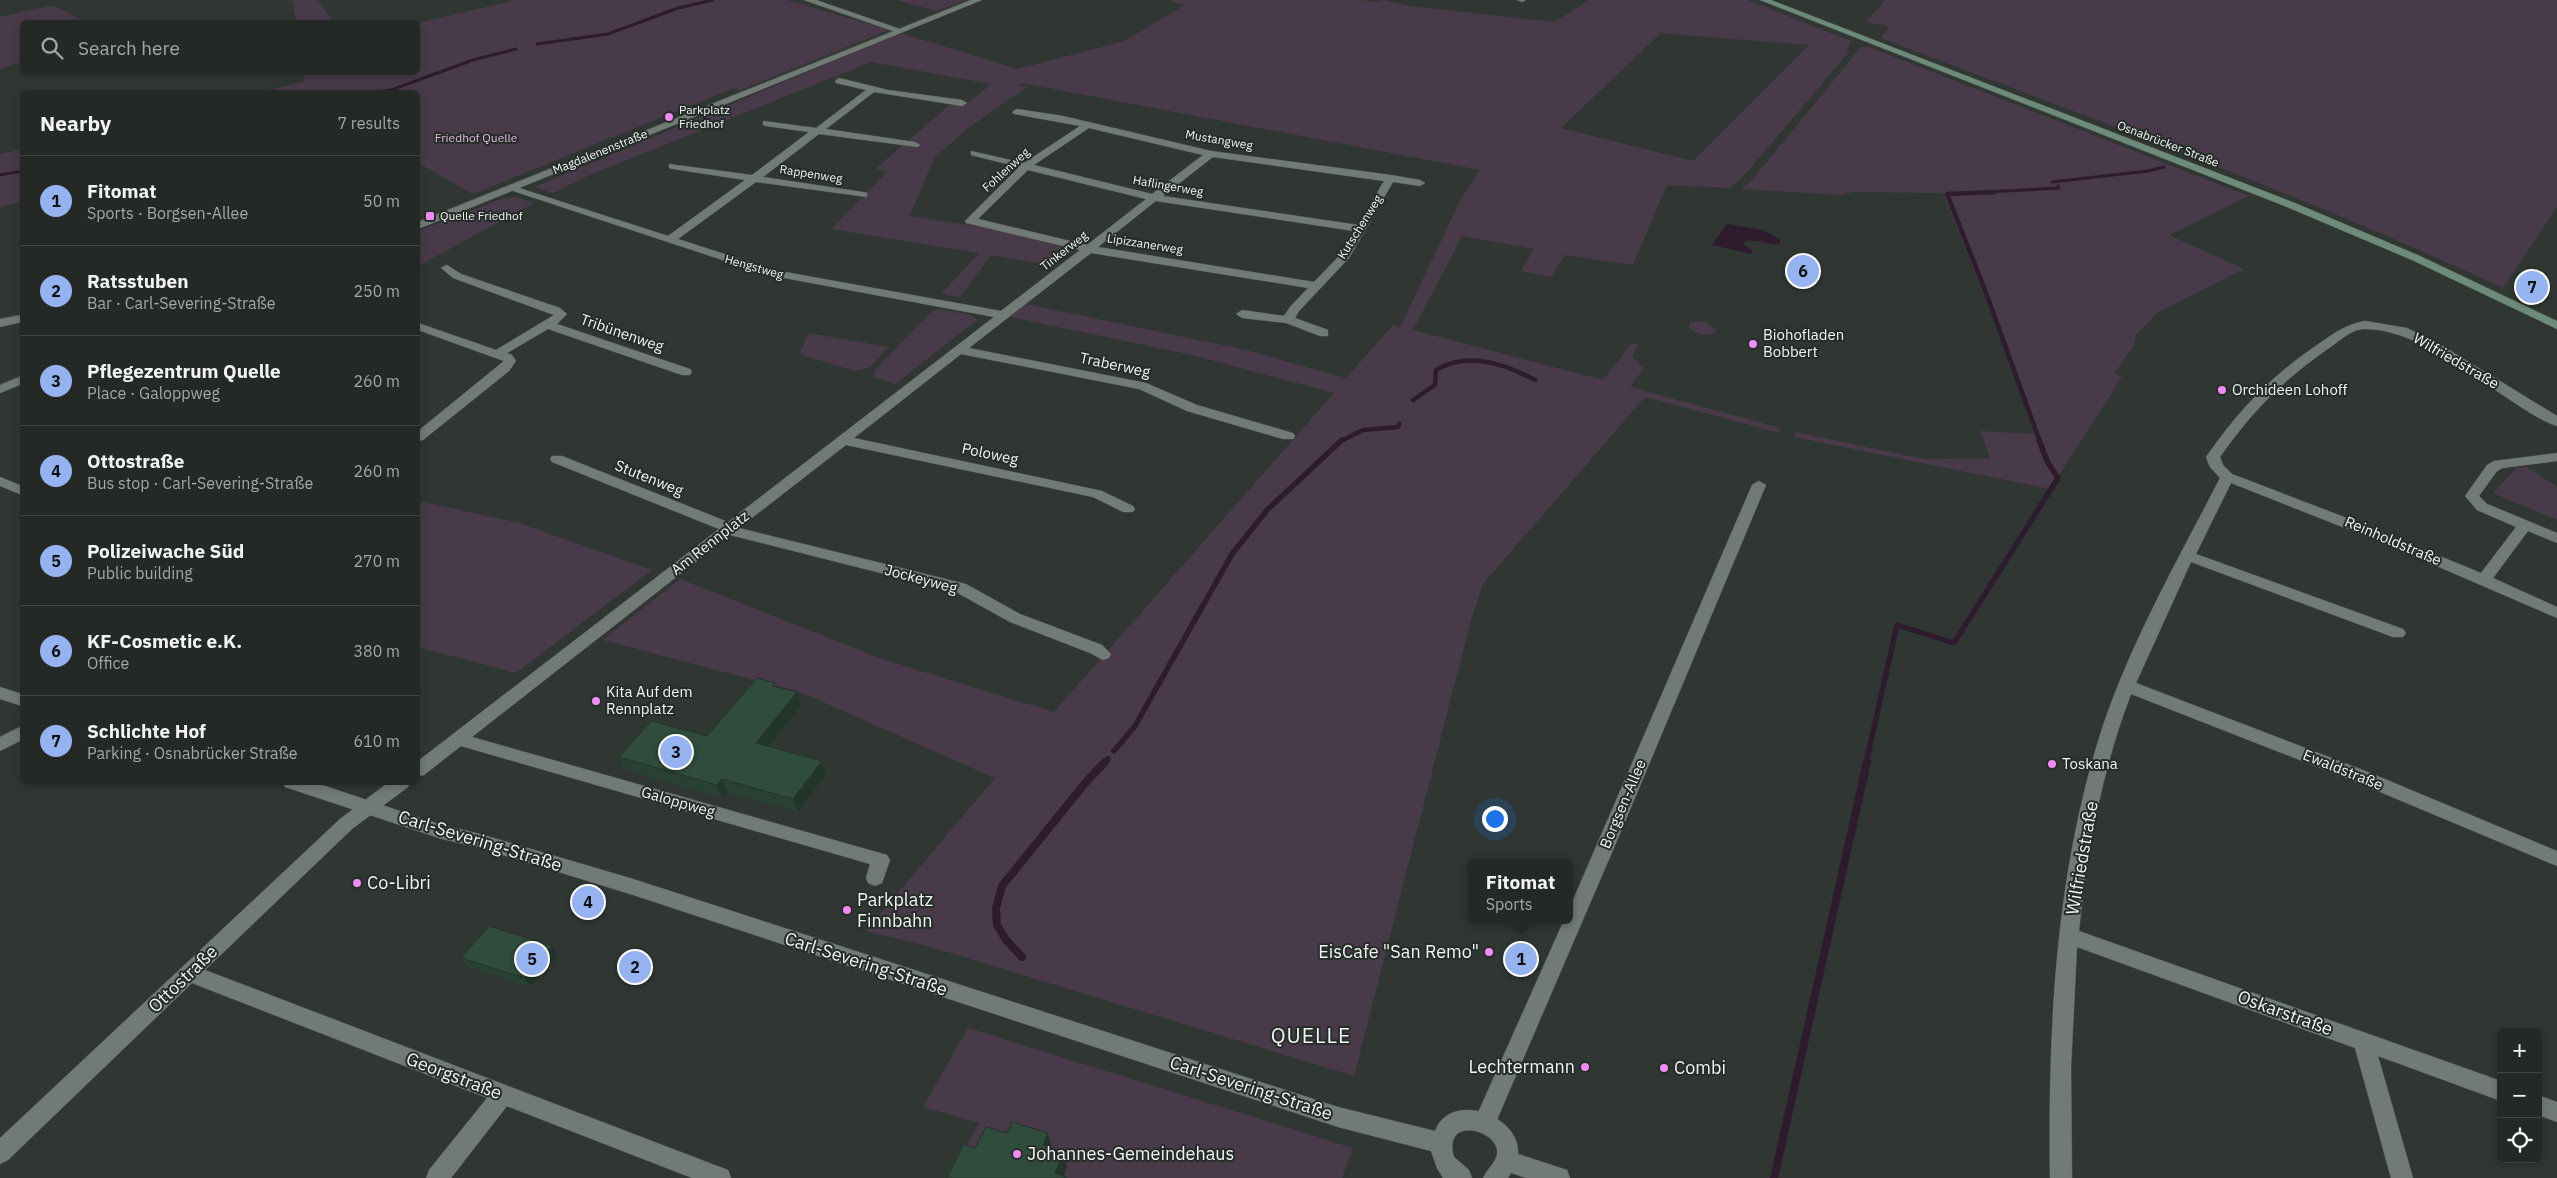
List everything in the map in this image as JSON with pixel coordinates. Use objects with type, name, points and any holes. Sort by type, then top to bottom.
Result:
[{"type":"main road","name":"Osnabrücker Straße","points":[[1764,0],[2292,205],[2432,265],[2557,326]]},
{"type":"street","points":[[808,0],[899,30]]},
{"type":"street","name":"Magdalenenstraße","points":[[420,225],[899,30],[978,0]]},
{"type":"street","points":[[839,81],[874,89],[962,103]]},
{"type":"street","name":"Rappenweg","points":[[669,240],[684,232],[874,89]]},
{"type":"street","name":"Mustangweg","points":[[1016,112],[1087,125],[1211,154],[1420,183]]},
{"type":"street","points":[[766,123],[915,145]]},
{"type":"street","name":"Fohlenweg","points":[[970,221],[1026,166],[1087,125]]},
{"type":"street","name":"Haflingerweg","points":[[974,153],[1154,198],[1361,229]]},
{"type":"street","name":"Tinkerweg","points":[[1003,315],[1211,154]]},
{"type":"street","name":"Rappenweg","points":[[673,166],[863,195]]},
{"type":"street","name":"Kutschenweg","points":[[1288,320],[1294,309],[1345,256],[1391,178]]},
{"type":"street","name":"Hengstweg","points":[[512,189],[772,273],[1003,315]]},
{"type":"street","name":"Lipizzanerweg","points":[[970,221],[1089,249],[1317,286]]},
{"type":"street","name":"Tribünenweg","points":[[447,268],[457,276],[556,310],[561,314],[548,325]]},
{"type":"street","points":[[1242,314],[1288,320],[1324,333]]},
{"type":"street","name":"Am Rennplatz","points":[[420,768],[1003,315]]},
{"type":"street","points":[[0,323],[20,318]]},
{"type":"street","points":[[498,354],[548,325]]},
{"type":"street","name":"Tribünenweg","points":[[548,325],[686,372]]},
{"type":"street","name":"Wilfriedstraße","points":[[2061,1178],[2059,1102],[2063,1002],[2077,872],[2088,815],[2108,737],[2155,617],[2227,477],[2217,467],[2213,456],[2236,424],[2267,390],[2288,372],[2352,327],[2365,325],[2403,332],[2437,348],[2557,422]]},
{"type":"street","points":[[420,327],[498,354],[508,358],[510,361],[505,368],[420,435]]},
{"type":"street","name":"Traberweg","points":[[958,350],[1142,386],[1192,408],[1288,436]]},
{"type":"street","points":[[0,389],[20,381]]},
{"type":"street","name":"Poloweg","points":[[843,440],[1097,494],[1128,509]]},
{"type":"street","points":[[2557,457],[2498,464],[2492,468],[2472,496],[2482,507],[2557,538]]},
{"type":"street","name":"Stutenweg","points":[[557,459],[718,522],[728,529]]},
{"type":"street","name":"Reinholdstraße","points":[[2227,477],[2331,515],[2485,579],[2557,613]]},
{"type":"street","points":[[0,481],[20,490]]},
{"type":"street","name":"Borgsen-Allee","points":[[1573,921],[1759,485]]},
{"type":"street","points":[[2485,579],[2525,525]]},
{"type":"street","name":"Jockeyweg","points":[[728,529],[738,534],[961,588],[1015,618],[1096,648],[1104,654]]},
{"type":"street","points":[[2188,556],[2398,633]]},
{"type":"street","name":"Ewaldstraße","points":[[2127,686],[2362,777],[2557,859]]},
{"type":"street","points":[[0,693],[20,699]]},
{"type":"street","points":[[0,745],[20,733]]},
{"type":"street","name":"Galoppweg","points":[[458,739],[881,860],[875,878]]},
{"type":"street","name":"Carl-Severing-Straße","points":[[300,785],[442,832],[480,841],[630,886],[1338,1117],[1442,1143]]},
{"type":"street","points":[[369,807],[398,785]]},
{"type":"street","name":"Ottostraße","points":[[0,1153],[346,824],[369,807]]},
{"type":"street","name":"Borgsen-Allee","points":[[1485,1122],[1572,924]]},
{"type":"street","name":"Oskarstraße","points":[[2069,936],[2497,1090]]},
{"type":"street","name":"Georgstraße","points":[[189,973],[720,1178]]},
{"type":"street","points":[[2364,1041],[2402,1178]]},
{"type":"street","points":[[437,1178],[503,1095]]},
{"type":"street","points":[[2542,1106],[2557,1112]]},
{"type":"street","points":[[1461,1178],[1448,1167],[1442,1151],[1442,1143],[1450,1127],[1466,1119],[1485,1122],[1501,1134],[1505,1143],[1501,1170],[1559,1178]]},
{"type":"green space","points":[[286,0],[318,0],[332,20],[296,20],[293,2]]},
{"type":"green space","name":"Friedhof Quelle","points":[[515,0],[787,0],[889,30],[740,90],[734,88],[473,194],[420,164],[420,90],[268,90],[304,82],[303,75],[420,75],[420,23]]},
{"type":"green space","points":[[897,0],[967,0],[936,11]]},
{"type":"green space","points":[[1168,0],[1362,0],[1373,2],[1383,0],[1410,6],[1554,22],[1589,0],[1748,0],[1851,41],[1847,51],[1849,52],[1741,179],[1729,188],[1667,185],[1633,265],[1565,255],[1551,277],[1521,271],[1534,249],[1462,236],[1413,330],[1603,380],[1632,343],[1638,345],[1632,357],[1644,368],[1630,387],[1781,428],[1779,433],[1645,397],[1483,584],[1470,624],[1354,1076],[931,947],[866,931],[995,778],[800,692],[603,640],[680,579],[882,659],[1054,712],[1334,393],[1192,355],[1010,317],[1026,304],[1246,350],[1346,378],[1393,325],[1400,327],[1461,199],[1480,170],[1022,83],[1019,86],[1027,87],[968,128],[934,158],[910,216],[1001,230],[1074,250],[1055,266],[991,255],[960,297],[941,294],[979,253],[831,229],[888,171],[875,169],[952,103],[966,105],[991,84],[871,62],[585,177],[553,193],[534,187],[901,33],[1018,69],[1124,41],[1185,5]],"holes":[[[1661,33],[1808,45],[1693,161],[1561,128]]]},
{"type":"green space","points":[[1885,0],[2557,0],[2557,207],[2503,288],[2427,253],[2272,188],[1881,38],[1889,27],[1866,22]]},
{"type":"green space","points":[[54,6],[82,20],[20,20],[20,63],[0,69],[0,17]]},
{"type":"green space","points":[[1861,47],[1869,47],[2249,196],[2169,235],[2244,269],[2157,313],[2136,335],[2134,345],[2114,374],[2122,377],[2050,489],[1794,437],[1796,432],[1923,459],[1990,458],[1980,431],[2035,434],[1993,317],[1943,193],[1853,192],[1841,195],[1741,189],[1752,180]]},
{"type":"green space","points":[[20,149],[20,202],[0,207],[0,154]]},
{"type":"green space","points":[[517,197],[534,203],[420,265],[420,230],[504,198]]},
{"type":"green space","points":[[937,309],[972,315],[977,320],[895,384],[873,377],[876,369],[929,314]]},
{"type":"green space","points":[[1697,321],[1705,322],[1716,329],[1715,333],[1704,335],[1695,332],[1689,327],[1690,323]]},
{"type":"green space","points":[[808,333],[889,347],[870,367],[854,371],[800,354]]},
{"type":"green space","points":[[2527,467],[2557,487],[2557,520],[2493,493],[2516,468]]},
{"type":"green space","points":[[423,502],[519,523],[652,570],[516,673],[420,648],[420,505]]},
{"type":"green space","points":[[968,1028],[1353,1148],[1342,1178],[949,1178],[979,1123],[923,1107]]},
{"type":"shaded area","points":[[1727,224],[1762,230],[1780,239],[1780,244],[1744,242],[1744,245],[1753,251],[1751,254],[1712,245]]},
{"type":"building","points":[[757,678],[775,683],[773,686],[797,692],[756,743],[822,761],[793,799],[722,779],[717,785],[619,757],[651,721],[707,736]]},
{"type":"building","points":[[489,926],[552,946],[525,978],[461,958]]},
{"type":"building","points":[[1012,1122],[1048,1133],[1043,1145],[1064,1152],[1055,1173],[1066,1178],[947,1178],[964,1144],[975,1148],[986,1127],[1007,1133]]},
{"type":"waterway","points":[[537,44],[608,34],[678,8],[713,0]]},
{"type":"waterway","points":[[391,90],[473,60],[516,49]]},
{"type":"waterway","points":[[2052,182],[2148,171],[2164,167]]},
{"type":"waterway","points":[[0,175],[20,171]]},
{"type":"waterway","points":[[1969,193],[2059,188],[2058,186]]},
{"type":"waterway","points":[[1994,192],[1947,194],[1985,290],[2040,442]]},
{"type":"waterway","points":[[1413,400],[1435,385],[1436,370],[1448,364],[1461,361],[1486,362],[1499,365],[1535,380]]},
{"type":"waterway","points":[[1341,441],[1363,430],[1398,427],[1399,424]]},
{"type":"waterway","points":[[1866,763],[1897,625],[1954,643],[2058,478],[2047,461],[2039,440]]},
{"type":"waterway","points":[[1114,751],[1135,726],[1232,554],[1268,509],[1341,441]]},
{"type":"waterway","points":[[1105,762],[1108,759]]},
{"type":"waterway","points":[[1022,957],[1006,940],[997,925],[996,908],[1002,886],[1086,782],[1105,762]]},
{"type":"waterway","points":[[1774,1178],[1867,762]]},
{"type":"place","name":"Parkplatz Friedhof","points":[[669,117]]},
{"type":"place","name":"Quelle Friedhof","points":[[430,216]]},
{"type":"place","name":"KF-Cosmetic e.K.","points":[[1803,271]]},
{"type":"place","name":"Schlichte Hof","points":[[2532,287]]},
{"type":"place","name":"Biohofladen Bobbert","points":[[1753,344]]},
{"type":"place","name":"Orchideen Lohoff","points":[[2222,390]]},
{"type":"place","name":"Kita Auf dem Rennplatz","points":[[596,701]]},
{"type":"place","name":"Pflegezentrum Quelle","points":[[676,752]]},
{"type":"place","name":"Toskana","points":[[2052,764]]},
{"type":"place","name":"Co-Libri","points":[[357,883]]},
{"type":"place","name":"Ottostraße","points":[[588,902]]},
{"type":"place","name":"Parkplatz Finnbahn","points":[[847,910]]},
{"type":"place","name":"EisCafe \"San Remo\"","points":[[1489,952]]},
{"type":"place","name":"Polizeiwache Süd","points":[[532,959]]},
{"type":"place","name":"Fitomat","points":[[1521,959]]},
{"type":"place","name":"Ratsstuben","points":[[635,967]]},
{"type":"place","name":"Lechtermann","points":[[1585,1067]]},
{"type":"place","name":"Combi","points":[[1664,1068]]},
{"type":"place","name":"Johannes-Gemeindehaus","points":[[1017,1154]]},
{"type":"district","name":"QUELLE","points":[[1311,1036]]}]
